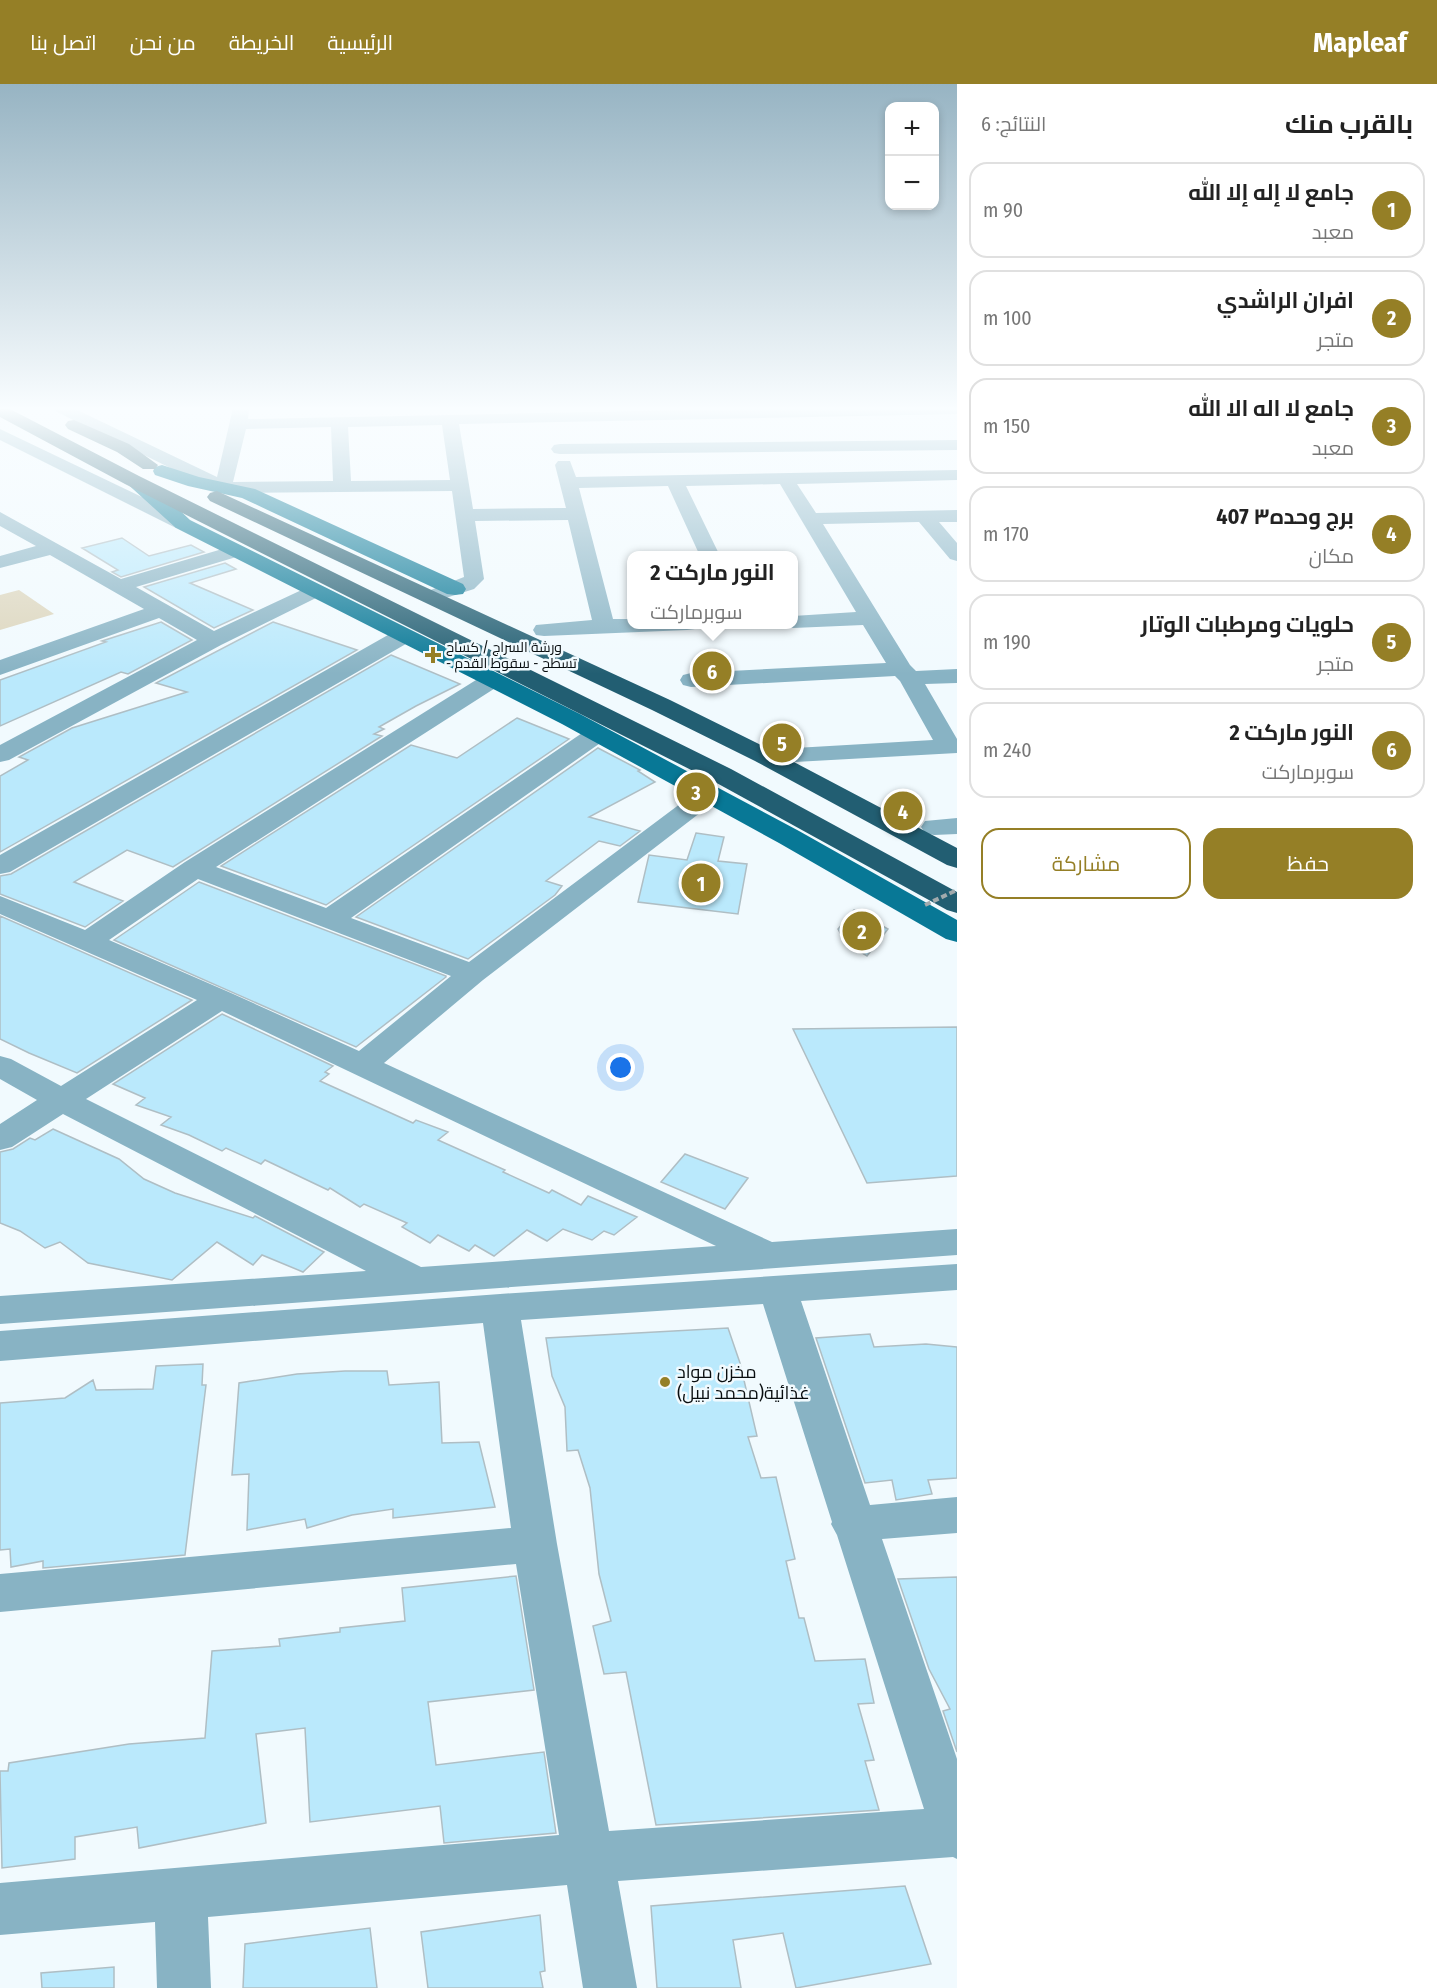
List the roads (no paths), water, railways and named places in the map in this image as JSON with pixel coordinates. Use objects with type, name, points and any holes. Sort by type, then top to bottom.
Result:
[{"type":"highway","points":[[188,497],[722,775],[957,904]]},
{"type":"highway","points":[[198,497],[430,597],[764,756],[957,858]]},
{"type":"highway","points":[[911,878],[957,858]]},
{"type":"main road","points":[[154,497],[183,524],[597,734],[957,933]]},
{"type":"main road","points":[[256,497],[455,589]]},
{"type":"street","points":[[139,497],[183,524]]},
{"type":"street","points":[[430,597],[470,584],[474,579],[463,497]]},
{"type":"street","points":[[573,497],[604,626]]},
{"type":"street","points":[[682,497],[708,551]]},
{"type":"street","points":[[795,755],[952,746],[796,497]]},
{"type":"street","points":[[465,515],[577,514]]},
{"type":"street","points":[[924,516],[957,555]]},
{"type":"street","points":[[810,519],[957,516]]},
{"type":"street","points":[[0,519],[213,640]]},
{"type":"street","points":[[0,562],[52,548]]},
{"type":"street","points":[[119,586],[236,551]]},
{"type":"street","points":[[0,755],[213,640],[315,591]]},
{"type":"street","points":[[0,668],[161,610]]},
{"type":"street","points":[[798,622],[870,618]]},
{"type":"street","points":[[544,630],[627,625]]},
{"type":"street","points":[[0,866],[403,636]]},
{"type":"street","points":[[690,680],[905,674],[957,676]]},
{"type":"street","points":[[87,942],[195,868],[492,680]]},
{"type":"street","points":[[330,919],[597,734]]},
{"type":"street","points":[[361,1066],[472,974],[709,794]]},
{"type":"street","points":[[195,868],[472,974]]},
{"type":"street","points":[[0,904],[220,999],[361,1066],[772,1272],[853,1524],[957,1832],[589,1858],[0,1909]]},
{"type":"street","points":[[0,1139],[220,999]]},
{"type":"street","points":[[0,1066],[62,1100],[415,1280]]},
{"type":"street","points":[[6,1306],[212,1312],[500,1308],[772,1272],[957,1242]]},
{"type":"street","points":[[0,1346],[415,1280],[772,1272],[957,1277]]},
{"type":"street","points":[[500,1308],[535,1544],[610,1988]]},
{"type":"street","points":[[853,1524],[957,1515]]},
{"type":"street","points":[[0,1593],[535,1544]]},
{"type":"street","points":[[181,1894],[184,1988]]},
{"type":"place","name":"ورشة السراج / كساح - تسطح - سقوط القدم","points":[[433,655]]},
{"type":"place","name":"النور ماركت 2","points":[[712,671]]},
{"type":"place","name":"حلويات ومرطبات الوتار","points":[[782,743]]},
{"type":"place","name":"جامع لا اله الا الله","points":[[696,792]]},
{"type":"place","name":"برج وحده٣ 407","points":[[903,811]]},
{"type":"place","name":"جامع لا إله إلا الله","points":[[701,883]]},
{"type":"place","name":"افران الراشدي","points":[[862,931]]},
{"type":"place","name":"مخزن مواد غذائية(محمد نبيل)","points":[[665,1382]]}]
